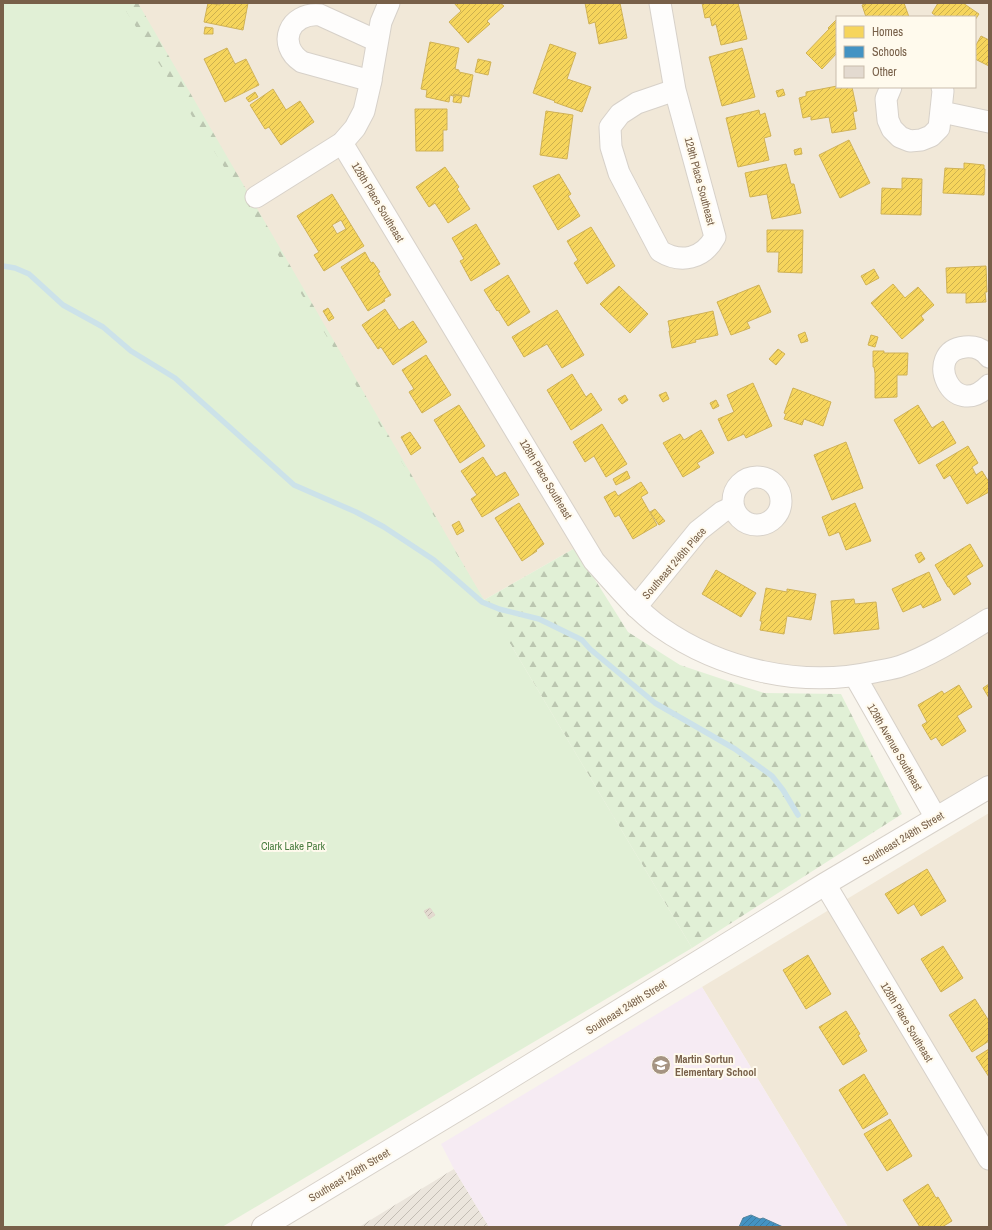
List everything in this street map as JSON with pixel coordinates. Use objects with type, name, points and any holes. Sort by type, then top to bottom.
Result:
[{"type":"street","points":[[256,197],[342,143],[355,128],[364,111],[371,81],[381,22],[389,3]]},
{"type":"street","name":"129th Place Southeast","points":[[660,3],[675,90],[715,237],[711,245],[705,251],[687,258],[667,255],[660,250],[619,173],[611,147],[610,127],[620,114],[637,103],[675,90]]},
{"type":"street","points":[[371,81],[302,62],[295,58],[290,51],[288,42],[289,34],[292,26],[297,20],[312,14],[320,15],[377,41]]},
{"type":"street","points":[[891,88],[886,99],[888,120],[892,129],[900,137],[910,141],[921,140],[931,136],[939,128],[942,112],[942,88]]},
{"type":"street","points":[[942,112],[989,122]]},
{"type":"street","name":"128th Place Southeast","points":[[342,143],[594,560],[636,607],[660,627],[701,652],[753,670],[804,677],[855,676],[900,667],[942,648],[989,619]]},
{"type":"street","points":[[989,357],[979,348],[970,346],[962,347],[954,351],[944,364],[945,379],[954,392],[969,396],[984,391],[989,385]]},
{"type":"street","name":"Southeast 246th Place","points":[[636,607],[698,531],[722,512],[734,507]]},
{"type":"street","name":"129th Avenue Southeast","points":[[855,676],[936,818]]},
{"type":"street","name":"Southeast 248th Street","points":[[263,1227],[482,1095],[825,884],[989,787]]},
{"type":"street","name":"128th Place Southeast","points":[[825,884],[989,1159]]},
{"type":"shaded area","points":[[121,3],[989,3],[989,784],[936,818],[855,676],[701,651],[575,548],[484,600]]},
{"type":"shaded area","points":[[989,813],[989,1227],[848,1227],[702,987]]},
{"type":"shaded area","name":"Martin Sortun Elementary School","points":[[702,987],[848,1227],[489,1227],[454,1169],[441,1144]]},
{"type":"shaded area","points":[[454,1169],[489,1227],[359,1227]]},
{"type":"green space","name":"Clark Lake Park","points":[[3,3],[121,3],[253,213],[692,948],[222,1227],[3,1227]]},
{"type":"green space","points":[[26,3],[138,3],[484,600],[575,548],[628,632],[680,665],[764,693],[841,694],[902,814],[692,948],[511,645],[3,33]]},
{"type":"building: Homes","points":[[208,3],[220,5],[220,3],[248,3],[243,30],[204,22]]},
{"type":"building: Homes","points":[[454,3],[500,3],[504,6],[487,21],[490,24],[468,43],[449,22],[461,11]]},
{"type":"building: Homes","points":[[585,3],[620,3],[627,38],[599,44],[595,22],[589,24]]},
{"type":"building: Homes","points":[[702,3],[738,3],[747,39],[721,45],[716,24],[712,26],[710,17],[705,18]]},
{"type":"building: Homes","points":[[868,3],[904,3],[909,16],[866,16],[862,5]]},
{"type":"building: Homes","points":[[938,3],[963,3],[979,14],[976,18],[976,16],[936,16],[932,13]]},
{"type":"building: Homes","points":[[836,20],[836,54],[822,69],[806,53],[829,29],[828,28]]},
{"type":"building: Homes","points":[[205,27],[213,28],[213,34],[204,34]]},
{"type":"building: Homes","points":[[981,36],[989,40],[989,66],[976,60],[976,45]]},
{"type":"building: Homes","points":[[430,42],[459,48],[455,69],[459,70],[459,72],[473,75],[469,97],[454,94],[453,96],[450,95],[449,102],[426,97],[427,90],[421,89]]},
{"type":"building: Homes","points":[[550,44],[576,53],[567,79],[591,87],[582,112],[533,93]]},
{"type":"building: Homes","points":[[227,48],[235,64],[246,59],[259,85],[225,102],[204,59]]},
{"type":"building: Homes","points":[[742,48],[755,97],[722,106],[709,57]]},
{"type":"building: Homes","points":[[478,59],[491,62],[488,75],[475,72]]},
{"type":"building: Homes","points":[[836,86],[836,88],[852,88],[857,111],[853,112],[856,129],[832,133],[829,117],[811,120],[811,116],[803,118],[799,98],[806,96],[806,92]]},
{"type":"building: Homes","points":[[273,89],[286,110],[300,101],[314,122],[281,145],[269,127],[265,129],[250,105]]},
{"type":"building: Homes","points":[[783,89],[785,95],[778,97],[776,91]]},
{"type":"building: Homes","points":[[255,92],[258,97],[249,102],[246,98]]},
{"type":"building: Homes","points":[[454,95],[462,96],[461,103],[453,102]]},
{"type":"building: Homes","points":[[415,109],[447,109],[447,130],[443,130],[443,151],[416,151]]},
{"type":"building: Homes","points":[[759,110],[760,115],[765,113],[771,136],[764,138],[769,160],[738,167],[726,118]]},
{"type":"building: Homes","points":[[546,111],[573,115],[567,159],[540,155]]},
{"type":"building: Homes","points":[[849,140],[870,183],[840,198],[819,155]]},
{"type":"building: Homes","points":[[801,148],[802,154],[795,155],[794,150]]},
{"type":"building: Homes","points":[[964,163],[984,165],[984,195],[943,193],[945,168],[964,169]]},
{"type":"building: Homes","points":[[786,164],[791,184],[794,184],[801,213],[772,219],[767,194],[750,197],[745,173]]},
{"type":"building: Homes","points":[[445,167],[459,187],[457,189],[470,209],[448,223],[435,203],[429,207],[416,187]]},
{"type":"building: Homes","points":[[559,174],[571,194],[568,196],[580,216],[558,230],[533,186]]},
{"type":"building: Homes","points":[[902,178],[922,179],[921,215],[881,214],[882,188],[902,189]]},
{"type":"building: Homes","points":[[332,194],[364,246],[324,271],[314,255],[319,252],[297,216]],"holes":[[[341,220],[346,229],[337,234],[332,225]]]},
{"type":"building: Homes","points":[[476,224],[500,264],[471,281],[460,261],[464,259],[452,238]]},
{"type":"building: Homes","points":[[591,227],[615,266],[587,284],[574,263],[578,260],[567,241]]},
{"type":"building: Homes","points":[[767,230],[803,230],[802,273],[778,272],[779,252],[767,252]]},
{"type":"building: Homes","points":[[365,252],[371,263],[373,262],[380,272],[378,273],[391,295],[384,299],[385,301],[368,311],[341,267]]},
{"type":"building: Homes","points":[[986,266],[986,302],[966,303],[966,293],[947,293],[946,268]]},
{"type":"building: Homes","points":[[874,269],[879,278],[866,285],[861,276]]},
{"type":"building: Homes","points":[[508,275],[530,312],[508,326],[484,290]]},
{"type":"building: Homes","points":[[893,284],[905,298],[918,287],[934,305],[921,316],[924,320],[902,339],[871,303]]},
{"type":"building: Homes","points":[[759,285],[771,312],[747,322],[750,328],[731,335],[717,302]]},
{"type":"building: Homes","points":[[619,286],[648,314],[630,333],[600,304]]},
{"type":"building: Homes","points":[[328,308],[334,318],[329,321],[323,311]]},
{"type":"building: Homes","points":[[385,309],[399,330],[413,321],[427,342],[393,365],[381,347],[378,349],[362,325]]},
{"type":"building: Homes","points":[[557,310],[584,355],[562,368],[547,344],[524,357],[512,337]]},
{"type":"building: Homes","points":[[713,311],[718,335],[695,340],[696,342],[672,348],[668,321]]},
{"type":"building: Homes","points":[[805,332],[808,341],[801,343],[798,335]]},
{"type":"building: Homes","points":[[871,335],[878,337],[875,347],[868,345]]},
{"type":"building: Homes","points":[[778,349],[785,354],[776,365],[769,359]]},
{"type":"building: Homes","points":[[873,351],[884,351],[884,353],[908,353],[907,375],[897,375],[897,397],[875,398]]},
{"type":"building: Homes","points":[[426,355],[451,395],[422,413],[409,392],[414,389],[402,370]]},
{"type":"building: Homes","points":[[572,374],[586,397],[591,393],[602,410],[571,430],[547,390]]},
{"type":"building: Homes","points":[[753,383],[772,426],[746,438],[744,434],[728,441],[718,419],[734,412],[727,395]]},
{"type":"building: Homes","points":[[793,388],[831,402],[823,426],[804,419],[802,425],[784,419],[786,414],[784,413]]},
{"type":"building: Homes","points":[[666,392],[669,399],[663,402],[659,395]]},
{"type":"building: Homes","points":[[625,395],[628,400],[622,404],[618,399]]},
{"type":"building: Homes","points":[[716,400],[719,406],[713,409],[710,403]]},
{"type":"building: Homes","points":[[459,405],[485,446],[460,463],[434,420]]},
{"type":"building: Homes","points":[[918,405],[932,428],[943,421],[956,443],[919,464],[894,420]]},
{"type":"building: Homes","points":[[602,424],[627,464],[606,477],[594,456],[585,462],[573,442]]},
{"type":"building: Homes","points":[[701,430],[714,453],[697,463],[700,467],[683,477],[663,443],[680,434],[684,440]]},
{"type":"building: Homes","points":[[410,432],[421,448],[411,455],[401,437]]},
{"type":"building: Homes","points":[[846,442],[863,488],[832,500],[814,455]]},
{"type":"building: Homes","points":[[968,446],[978,463],[972,467],[976,475],[982,471],[989,482],[989,492],[967,504],[950,475],[944,479],[936,465]]},
{"type":"building: Homes","points":[[483,457],[496,477],[505,472],[519,495],[482,517],[471,499],[477,495],[461,471]]},
{"type":"building: Homes","points":[[627,471],[630,478],[616,485],[613,479]]},
{"type":"building: Homes","points":[[641,482],[648,493],[641,497],[657,525],[633,539],[619,515],[615,517],[604,497],[615,491],[618,496]]},
{"type":"building: Homes","points":[[519,503],[544,544],[536,550],[537,551],[522,561],[495,518]]},
{"type":"building: Homes","points":[[855,503],[871,541],[846,550],[839,532],[829,536],[822,517]]},
{"type":"building: Homes","points":[[655,509],[665,521],[659,525],[650,512]]},
{"type":"building: Homes","points":[[459,521],[464,531],[457,535],[452,525]]},
{"type":"building: Homes","points":[[970,544],[983,566],[966,576],[971,584],[954,595],[935,565]]},
{"type":"building: Homes","points":[[921,552],[925,559],[919,563],[915,555]]},
{"type":"building: Homes","points":[[716,570],[756,593],[741,617],[702,594]]},
{"type":"building: Homes","points":[[929,572],[941,600],[923,608],[921,604],[903,612],[892,589]]},
{"type":"building: Homes","points":[[766,588],[787,592],[787,589],[816,594],[811,620],[787,616],[784,634],[760,630],[762,621],[760,621]]},
{"type":"building: Homes","points":[[854,599],[855,604],[876,602],[879,629],[834,634],[831,601]]},
{"type":"building: Homes","points":[[989,684],[989,698],[983,688]]},
{"type":"building: Homes","points":[[959,685],[972,707],[957,716],[966,731],[942,746],[936,737],[931,740],[922,725],[927,722],[918,705],[942,691],[944,694]]},
{"type":"building: Homes","points":[[927,869],[946,901],[921,916],[914,904],[898,914],[885,894]]},
{"type":"building: Homes","points":[[943,946],[963,978],[941,992],[921,959]]},
{"type":"building: Homes","points":[[808,955],[831,994],[806,1009],[783,970]]},
{"type":"building: Homes","points":[[975,999],[989,1021],[989,1041],[972,1052],[949,1015]]},
{"type":"building: Homes","points":[[846,1011],[860,1034],[858,1035],[867,1051],[843,1065],[819,1027]]},
{"type":"building: Homes","points":[[989,1049],[989,1077],[976,1057]]},
{"type":"building: Homes","points":[[864,1074],[888,1114],[863,1129],[839,1090]]},
{"type":"building: Homes","points":[[890,1119],[912,1156],[887,1171],[864,1134]]},
{"type":"building: Homes","points":[[928,1184],[936,1198],[938,1197],[952,1221],[942,1227],[920,1227],[903,1200]]},
{"type":"building: Schools","points":[[751,1215],[760,1219],[763,1218],[783,1227],[739,1227],[743,1218]]},
{"type":"building: Other","points":[[430,908],[435,915],[429,919],[424,911]]},
{"type":"waterway","points":[[3,266],[15,268],[29,274],[63,305],[103,327],[131,351],[175,378],[294,485],[356,512],[384,527],[434,560],[482,602],[499,609],[539,619],[582,640],[590,649],[655,703],[735,749],[772,776],[783,790],[798,815]]},
{"type":"place","name":"Martin Sortun Elementary School","points":[[661,1065]]}]
